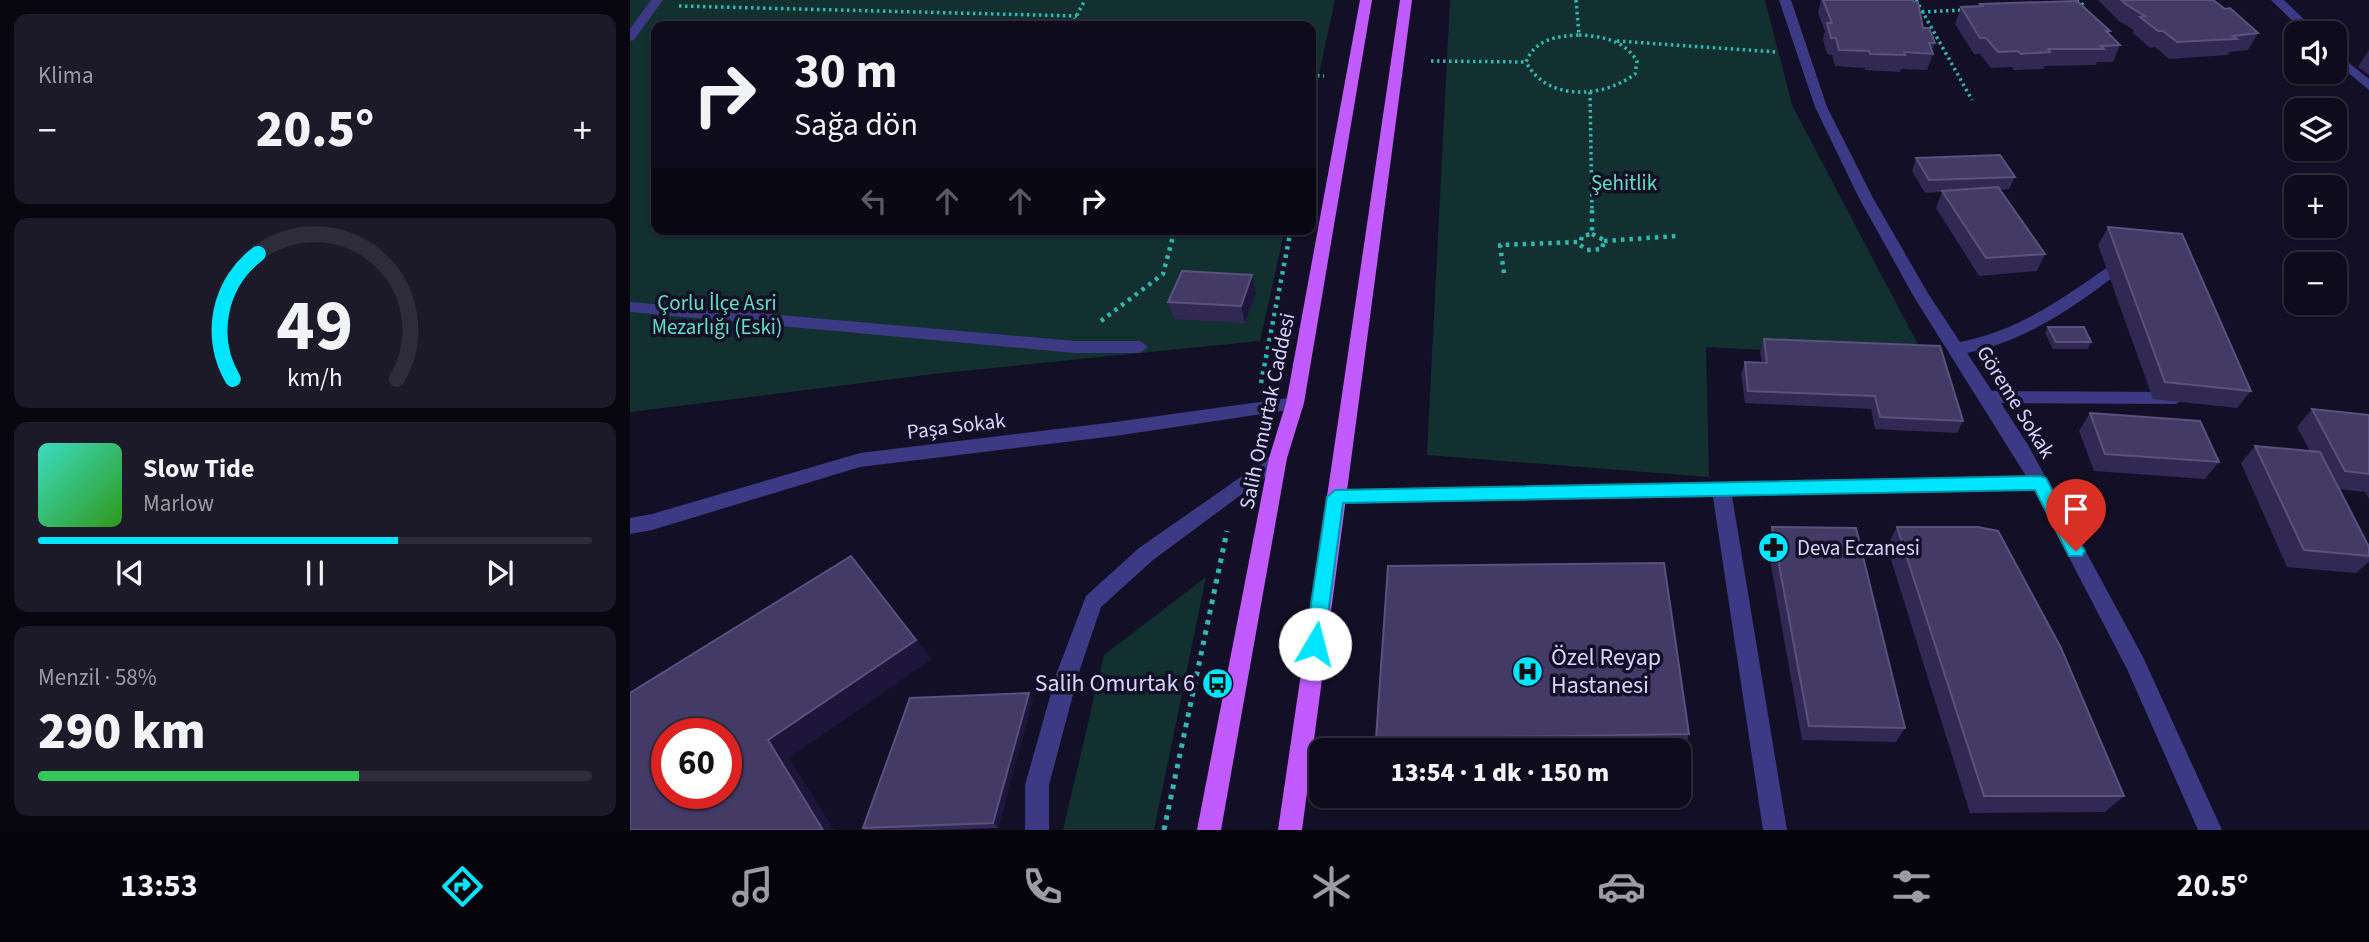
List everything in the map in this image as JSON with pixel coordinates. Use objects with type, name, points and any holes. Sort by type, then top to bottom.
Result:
[{"type":"main road","name":"Salih Omurtak Caddesi","points":[[1209,830],[1279,458],[1295,403],[1366,0]]},
{"type":"main road","points":[[1290,830],[1406,0]]},
{"type":"street","name":"Göreme Sokak","points":[[1785,0],[1821,107],[1866,198],[2040,483],[2136,664],[2210,830]]},
{"type":"street","points":[[2277,0],[2299,21]]},
{"type":"street","points":[[630,37],[655,3]]},
{"type":"street","points":[[2347,66],[2369,86]]},
{"type":"street","points":[[1956,349],[1987,344],[2030,328],[2142,250]]},
{"type":"street","points":[[630,307],[1075,347],[1140,347]]},
{"type":"street","points":[[1987,397],[2190,398]]},
{"type":"street","name":"Paşa Sokak","points":[[630,526],[652,522],[860,460],[1115,429],[1295,403]]},
{"type":"street","points":[[1037,830],[1037,785],[1068,672],[1093,602],[1146,554],[1279,458]]},
{"type":"street","points":[[1335,497],[2040,483]]},
{"type":"street","points":[[1721,489],[1775,830]]},
{"type":"path","points":[[1074,21],[1085,0]]},
{"type":"path","points":[[1576,0],[1579,35]]},
{"type":"path","points":[[1916,0],[1972,100]]},
{"type":"path","points":[[2070,5],[2083,5],[2078,0]]},
{"type":"path","points":[[655,3],[1077,16]]},
{"type":"path","points":[[1922,12],[1976,10]]},
{"type":"path","points":[[1612,40],[1634,55],[1637,61],[1635,74],[1613,88],[1590,92],[1566,91],[1546,84],[1531,74],[1526,62],[1529,53],[1538,44],[1552,38],[1579,35],[1612,40],[1781,52]]},
{"type":"path","points":[[1431,61],[1526,62]]},
{"type":"path","points":[[1316,75],[1324,76]]},
{"type":"path","points":[[1590,92],[1592,234]]},
{"type":"path","points":[[1579,242],[1582,236],[1592,234],[1604,241],[1676,236]]},
{"type":"path","points":[[1100,322],[1163,274],[1173,235]]},
{"type":"path","points":[[1579,242],[1583,248],[1597,251],[1604,246],[1604,241]]},
{"type":"path","points":[[1504,274],[1500,245],[1579,242]]},
{"type":"green space","name":"Çorlu İlçe Asri Mezarlığı (Eski)","points":[[630,0],[1335,0],[1316,88],[1316,21],[651,21],[651,235],[1284,235],[1260,341],[933,374],[630,412]]},
{"type":"green space","name":"Şehitlik","points":[[1450,0],[1765,0],[1792,105],[1925,358],[1706,347],[1709,477],[1427,455]]},
{"type":"green space","points":[[1206,577],[1154,830],[1063,830],[1104,655]]},
{"type":"building","points":[[1823,0],[1918,2],[1923,28],[1929,28],[1935,43],[1929,43],[1933,54],[1870,54],[1869,51],[1839,50],[1836,38],[1831,38],[1827,23],[1832,23]]},
{"type":"building","points":[[2121,0],[2213,0],[2225,9],[2230,8],[2258,33],[2233,36],[2237,39],[2177,42],[2163,31],[2158,31],[2140,17],[2145,16]]},
{"type":"building","points":[[2077,1],[2110,31],[2106,31],[2120,45],[2101,46],[2104,49],[2048,49],[2050,52],[2021,54],[2018,51],[1998,52],[1986,38],[1980,38],[1961,7],[1982,6],[1980,4]]},
{"type":"building","points":[[2000,155],[2015,177],[1929,180],[1916,158]]},
{"type":"building","points":[[1998,187],[2045,254],[1986,258],[1942,191]]},
{"type":"building","points":[[2108,227],[2182,234],[2251,391],[2165,382]]},
{"type":"building","points":[[1182,271],[1252,275],[1241,306],[1168,302]]},
{"type":"building","points":[[2048,327],[2084,327],[2091,342],[2056,342]]},
{"type":"building","points":[[1764,339],[1940,346],[1963,421],[1880,417],[1875,396],[1748,391],[1745,362],[1767,363]]},
{"type":"building","points":[[2312,409],[2369,415],[2369,474],[2345,471]]},
{"type":"building","points":[[2090,413],[2200,421],[2219,462],[2105,454]]},
{"type":"building","points":[[2255,446],[2320,452],[2369,547],[2369,556],[2304,550]]},
{"type":"building","points":[[1772,527],[1856,528],[1905,728],[1809,726]]},
{"type":"building","points":[[1897,527],[1978,527],[1998,531],[2061,648],[2124,796],[1984,796]]},
{"type":"building","points":[[851,556],[916,640],[768,740],[823,830],[630,830],[630,693]]},
{"type":"building","name":"Özel Reyap Hastanesi","points":[[1664,563],[1689,734],[1376,738],[1388,566]]},
{"type":"building","points":[[1029,693],[993,823],[863,828],[910,698]]},
{"type":"place","name":"Deva Eczanesi","points":[[1774,548]]},
{"type":"place","name":"Özel Reyap Hastanesi","points":[[1528,671]]},
{"type":"place","name":"Salih Omurtak 6","points":[[1218,683]]},
{"type":"route","points":[[1315,644],[1335,497],[2040,483],[2076,551]]}]
